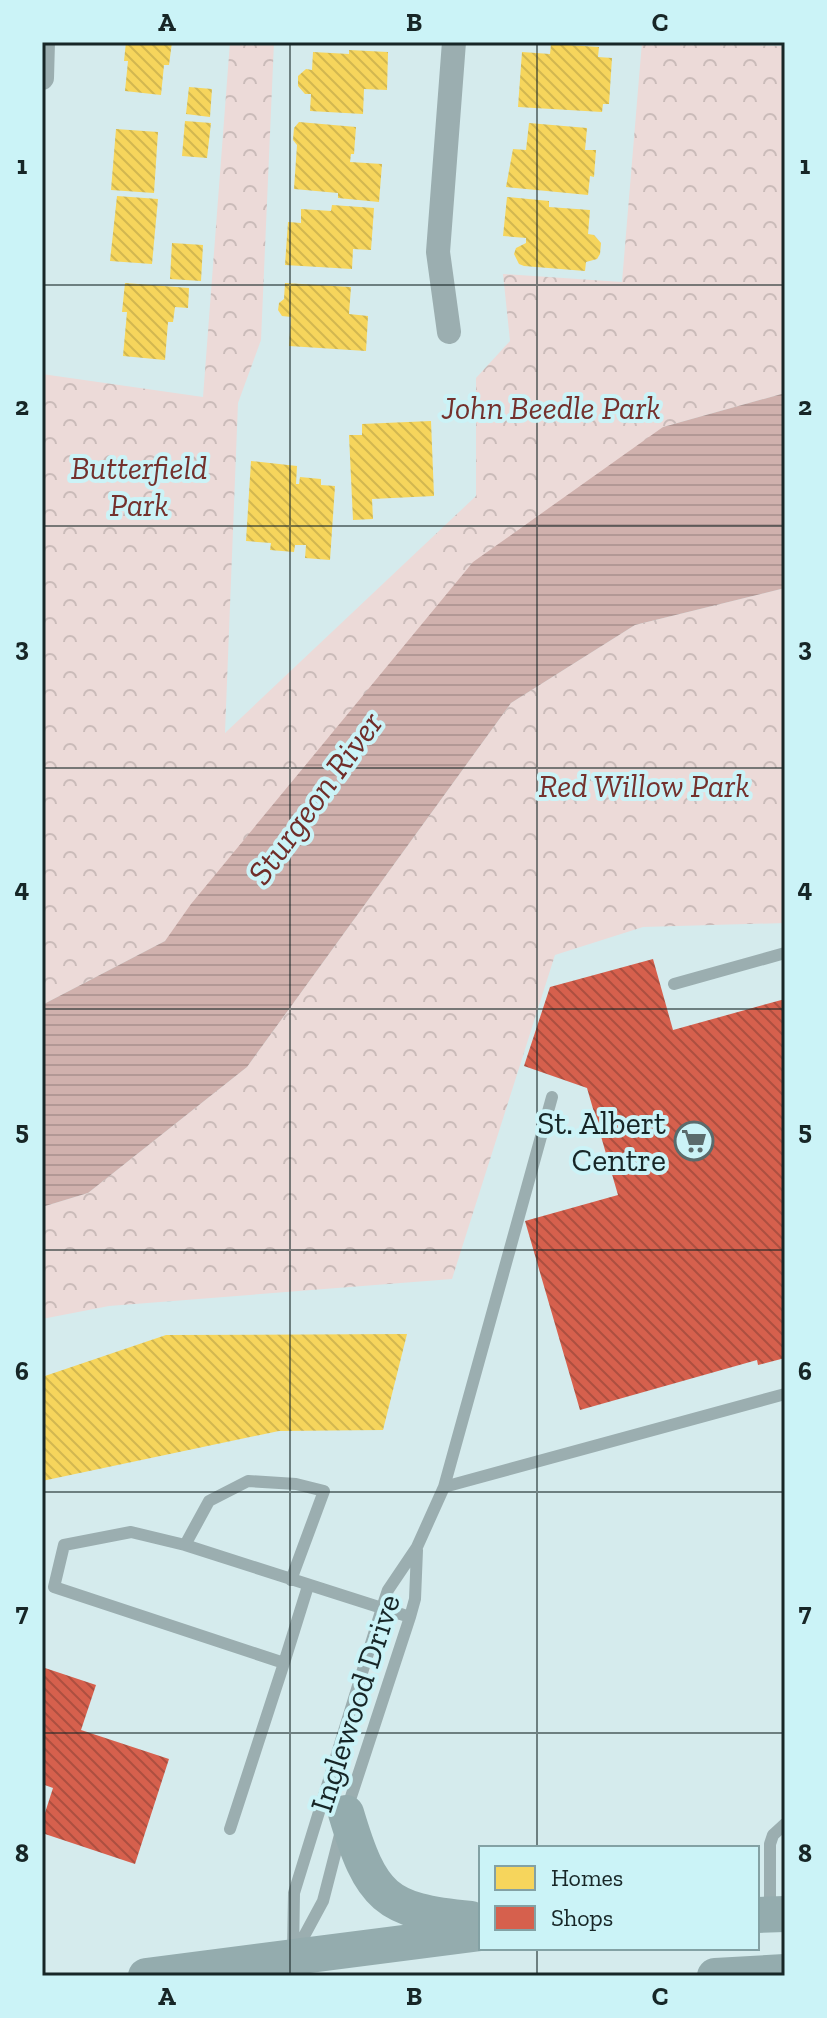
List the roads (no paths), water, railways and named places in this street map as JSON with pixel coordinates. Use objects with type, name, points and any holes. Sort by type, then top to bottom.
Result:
[{"type":"main road","points":[[346,1813],[357,1851],[371,1878],[387,1897],[427,1915],[479,1920]]},
{"type":"main road","points":[[146,1976],[290,1966],[479,1933]]},
{"type":"main road","points":[[715,1976],[785,1972]]},
{"type":"street","points":[[42,78],[43,42]]},
{"type":"street","points":[[449,332],[438,252],[454,42]]},
{"type":"lane","points":[[674,984],[785,953]]},
{"type":"lane","points":[[417,1547],[444,1487],[552,1097]]},
{"type":"lane","points":[[444,1487],[785,1394]]},
{"type":"lane","points":[[185,1545],[209,1501],[248,1481],[296,1484],[324,1491],[291,1580]]},
{"type":"lane","points":[[284,1663],[54,1587],[64,1545],[131,1532],[185,1545],[410,1617]]},
{"type":"lane","name":"Inglewood Drive","points":[[290,1966],[294,1893],[388,1590],[417,1547]]},
{"type":"lane","name":"Inglewood Drive","points":[[290,1966],[323,1901],[346,1813],[410,1617],[415,1599],[417,1547]]},
{"type":"lane","points":[[230,1829],[308,1586]]},
{"type":"lane","points":[[771,1914],[770,1844],[773,1835],[785,1824]]},
{"type":"water","name":"Sturgeon River","points":[[785,393],[785,588],[635,625],[511,703],[247,1067],[88,1193],[42,1207],[42,1005],[165,941],[191,904],[473,562],[663,427]]},
{"type":"place","name":"St. Albert Centre","points":[[694,1141]]},
{"type":"park label","name":"John Beedle Park","points":[[551,408]]},
{"type":"park label","name":"Butterfield Park","points":[[139,486]]},
{"type":"park label","name":"Red Willow Park","points":[[644,786]]}]
